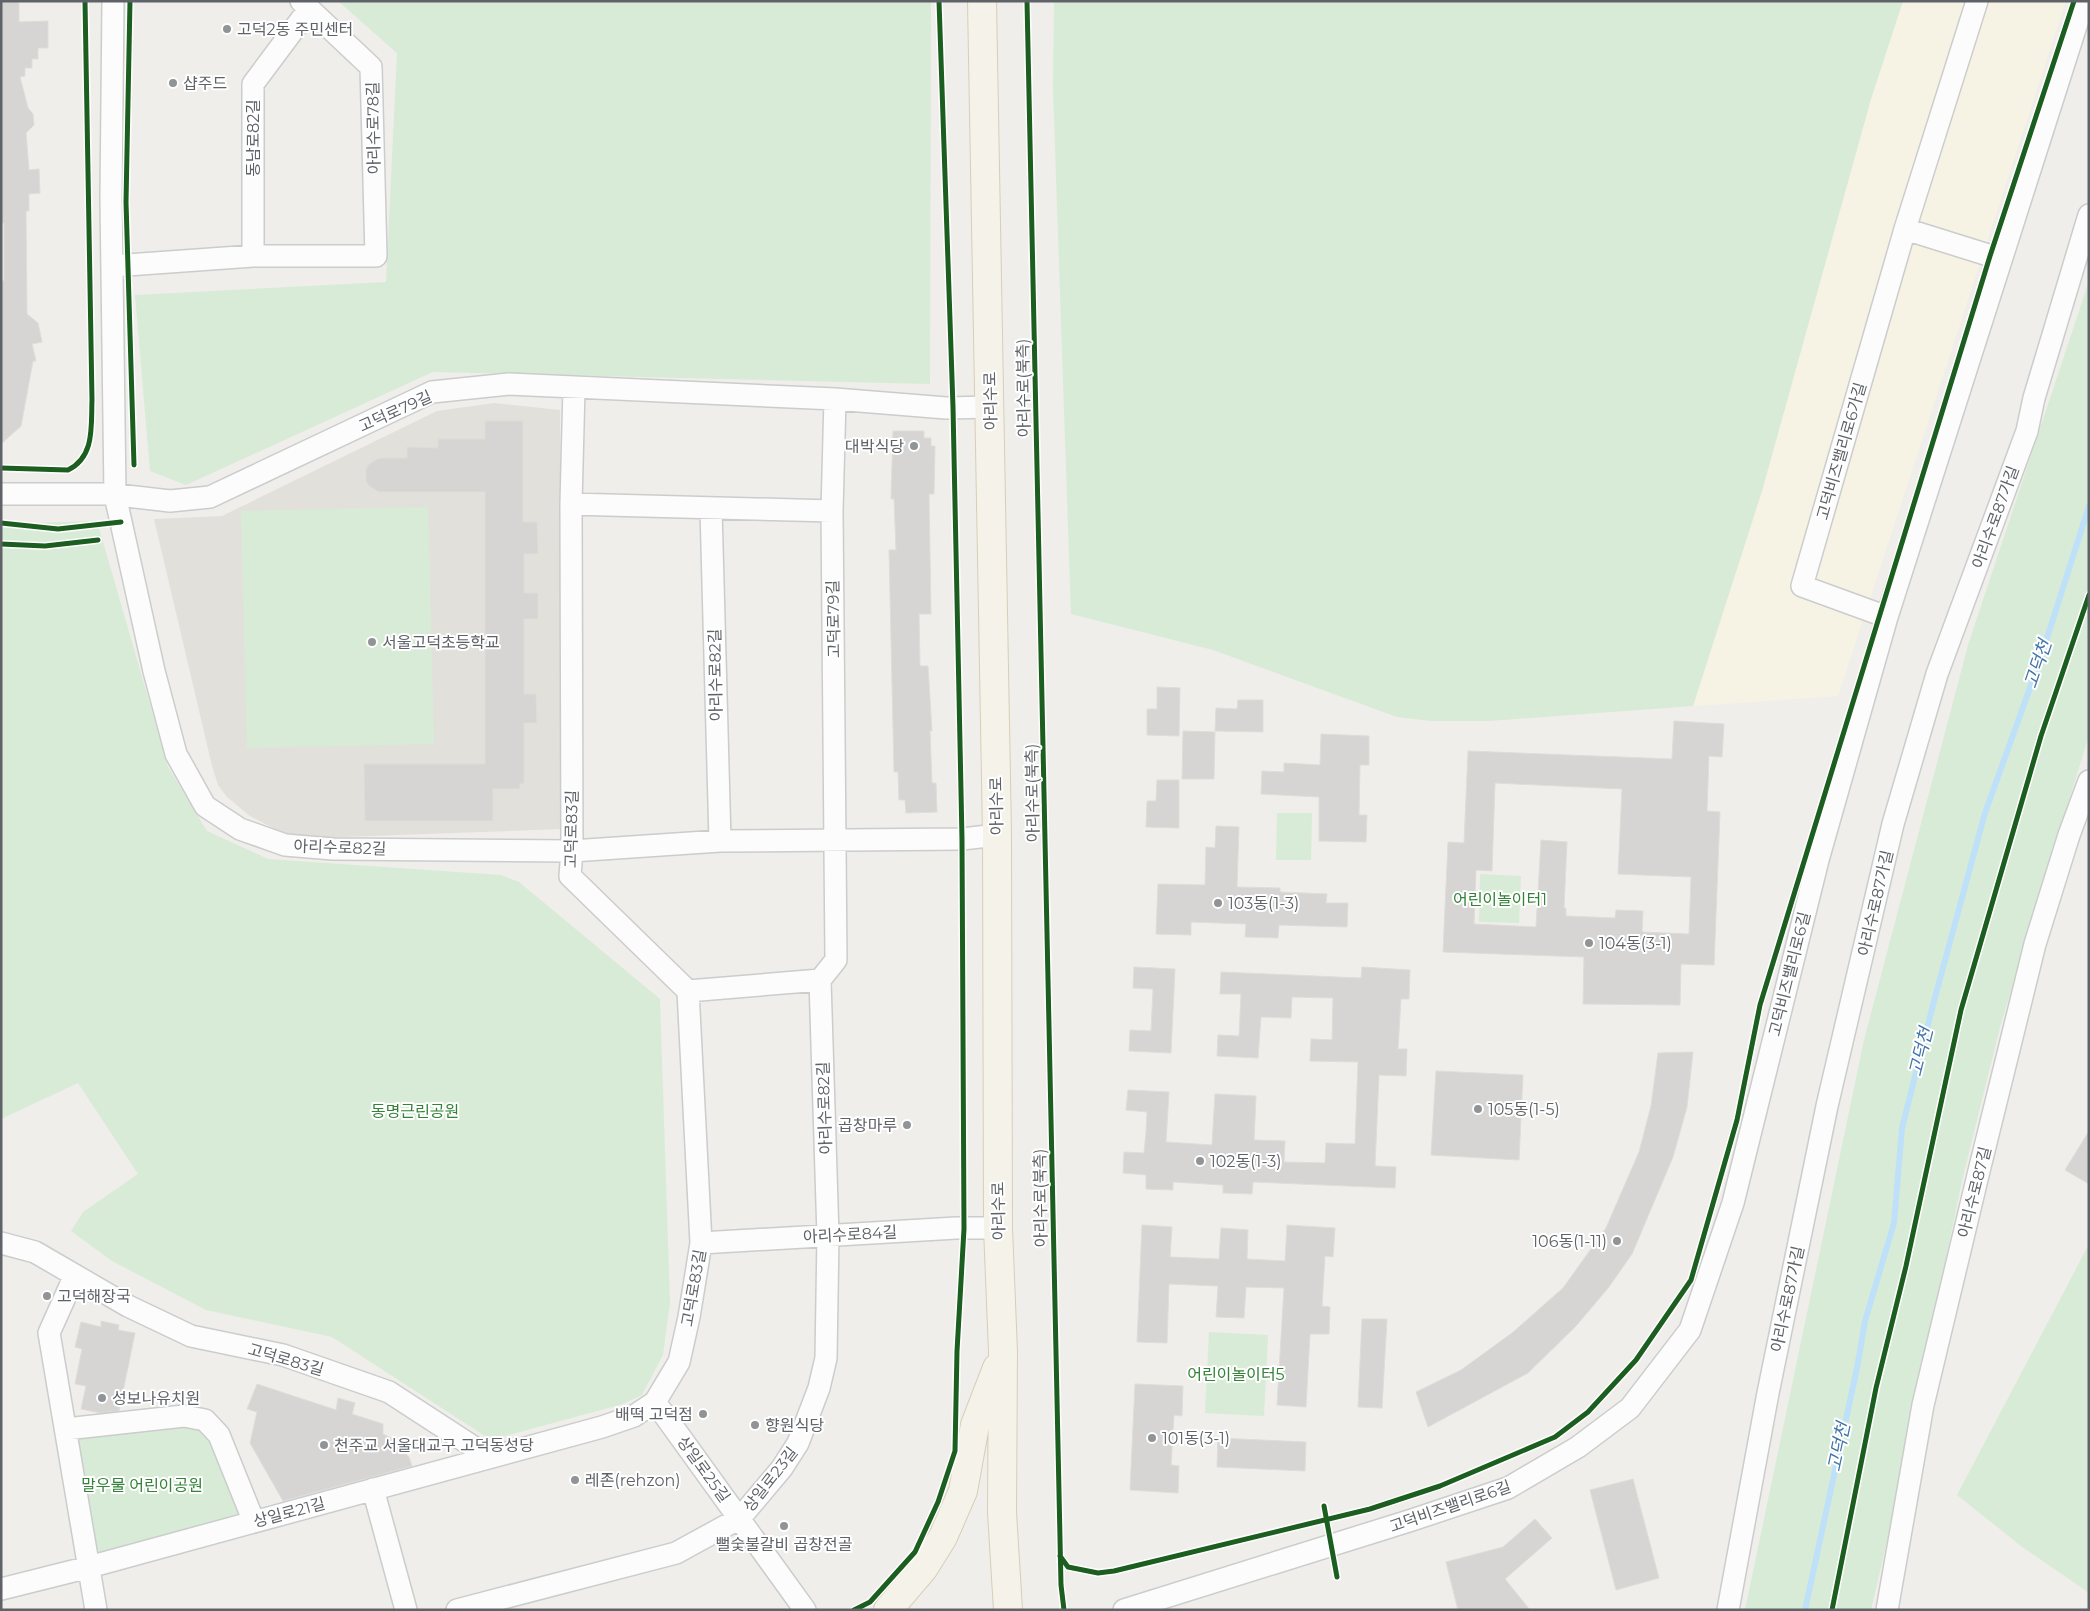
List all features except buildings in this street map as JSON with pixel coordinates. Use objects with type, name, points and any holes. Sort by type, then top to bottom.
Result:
[{"type":"main road","name":"아리수로","points":[[982,1],[997,835],[998,1228],[1002,1352],[1002,1512],[1008,1610]]},
{"type":"main road","points":[[888,1610],[923,1569],[943,1536],[963,1491],[975,1425],[1002,1352]]},
{"type":"street","points":[[114,1],[111,198],[116,495]]},
{"type":"street","name":"고덕비즈밸리로6가길","points":[[1887,617],[1802,586],[1905,229],[1977,1]]},
{"type":"street","name":"고덕비즈밸리로6길","points":[[1124,1610],[1508,1488],[1578,1447],[1630,1408],[1690,1330],[1733,1204],[1816,869],[1887,617],[2084,1]]},
{"type":"street","name":"동남로82길","points":[[253,256],[253,84],[305,5]]},
{"type":"street","name":"아리수로78길","points":[[253,256],[376,256],[371,67],[305,5]]},
{"type":"street","name":"아리수로87가길","points":[[1728,1610],[1768,1393],[1821,1135],[1893,824],[1937,674],[2027,431],[2034,398],[2089,215]]},
{"type":"street","points":[[1905,229],[2001,260]]},
{"type":"street","points":[[113,266],[253,256]]},
{"type":"street","name":"고덕로79길","points":[[1,494],[116,495],[170,501],[210,497],[432,392],[509,384],[835,399],[946,408],[990,407]]},
{"type":"street","name":"고덕로83길","points":[[1,1243],[35,1252],[128,1306],[190,1336],[283,1355],[389,1392],[489,1457],[634,1416],[654,1402],[680,1362],[701,1243],[688,991],[570,876],[572,851],[571,504],[574,388]]},
{"type":"street","name":"고덕로79길","points":[[835,399],[832,510],[835,840]]},
{"type":"street","name":"아리수로82길","points":[[116,495],[154,671],[176,754],[205,806],[240,829],[285,845],[333,849],[572,851],[720,840],[962,839],[997,835]]},
{"type":"street","points":[[571,504],[711,509],[832,510]]},
{"type":"street","name":"아리수로82길","points":[[711,509],[720,840]]},
{"type":"street","name":"아리수로87길","points":[[1887,1610],[1923,1405],[1979,1171],[2036,944],[2069,835],[2089,781]]},
{"type":"street","points":[[688,991],[820,980],[836,960],[835,840]]},
{"type":"street","name":"아리수로82길","points":[[820,980],[828,1236]]},
{"type":"street","name":"아리수로84길","points":[[701,1243],[956,1228],[998,1228]]},
{"type":"street","name":"상일로23길","points":[[457,1610],[676,1554],[740,1518],[782,1468],[798,1443],[819,1388],[826,1358],[828,1236]]},
{"type":"street","points":[[75,1275],[49,1333],[96,1610]]},
{"type":"street","name":"상일로25길","points":[[654,1402],[805,1610]]},
{"type":"street","points":[[66,1429],[184,1416],[205,1420],[219,1434],[254,1522]]},
{"type":"street","name":"상일로21길","points":[[1,1589],[89,1567],[489,1457]]},
{"type":"street","points":[[373,1489],[406,1610]]},
{"type":"shaded area","points":[[1903,1],[2066,1],[1838,696],[1693,706],[1762,491],[1871,99]]},
{"type":"shaded area","name":"서울고덕초등학교","points":[[494,403],[560,410],[562,829],[313,838],[281,832],[250,816],[227,797],[218,785],[154,519],[222,516],[437,411]]},
{"type":"green space","points":[[338,1],[931,1],[930,384],[433,372],[186,485],[150,471],[135,295],[386,282],[397,53]]},
{"type":"green space","points":[[1054,1],[1903,1],[1871,99],[1762,491],[1693,706],[1489,721],[1431,721],[1397,717],[1213,650],[1071,614],[1053,89]]},
{"type":"green space","points":[[2089,281],[2089,735],[2000,1027],[1962,1181],[1871,1610],[1745,1610],[1864,1040],[1968,645]]},
{"type":"green space","points":[[428,507],[434,744],[247,748],[241,511]]},
{"type":"green space","name":"동명근린공원","points":[[97,521],[168,767],[207,831],[268,859],[501,875],[519,882],[660,999],[670,1303],[663,1355],[642,1395],[623,1404],[491,1440],[332,1337],[206,1310],[112,1261],[71,1231],[83,1212],[138,1174],[78,1083],[1,1119],[1,524]]},
{"type":"green space","points":[[1277,813],[1312,813],[1311,860],[1276,860]]},
{"type":"green space","name":"어린이놀이터1","points":[[1480,874],[1521,876],[1519,923],[1479,922]]},
{"type":"green space","points":[[2088,1246],[2089,1593],[2021,1546],[1957,1495]]},
{"type":"green space","name":"어린이놀이터5","points":[[1209,1332],[1268,1335],[1264,1416],[1205,1413]]},
{"type":"green space","name":"말우물 어린이공원","points":[[204,1423],[250,1519],[91,1564],[68,1432]]},
{"type":"waterway","name":"고덕천","points":[[1805,1610],[1857,1368],[1865,1321],[1894,1223],[1902,1128],[1934,1001],[1985,813],[2040,660],[2089,506]]},
{"type":"cycle path","points":[[1,468],[68,470],[83,457],[90,440],[92,400],[85,1]]},
{"type":"cycle path","points":[[130,1],[126,202],[134,465]]},
{"type":"cycle path","points":[[854,1610],[870,1602],[915,1552],[938,1502],[955,1451],[957,1351],[964,1229],[962,839],[953,407],[939,1]]},
{"type":"cycle path","name":"아리수로(북측)","points":[[1027,1],[1061,1585],[1064,1610]]},
{"type":"cycle path","points":[[1060,1556],[1068,1567],[1098,1573],[1114,1571],[1370,1509],[1440,1486],[1555,1437],[1588,1412],[1636,1360],[1691,1280],[1737,1120],[1760,1005],[1990,256],[2074,1]]},
{"type":"cycle path","points":[[1,523],[58,529],[121,522]]},
{"type":"cycle path","points":[[1,544],[45,546],[98,540]]},
{"type":"cycle path","points":[[1832,1610],[1876,1388],[1906,1266],[1961,1010],[2041,736],[2089,595]]},
{"type":"cycle path","points":[[1324,1506],[1337,1577]]},
{"type":"place","name":"고덕2동 주민센터","points":[[227,29]]},
{"type":"place","name":"샵주드","points":[[173,83]]},
{"type":"place","name":"대박식당","points":[[914,446]]},
{"type":"place","name":"서울고덕초등학교","points":[[372,642]]},
{"type":"place","name":"103동(1-3)","points":[[1218,903]]},
{"type":"place","name":"104동(3-1)","points":[[1589,943]]},
{"type":"place","name":"105동(1-5)","points":[[1478,1109]]},
{"type":"place","name":"곱창마루","points":[[907,1125]]},
{"type":"place","name":"102동(1-3)","points":[[1200,1161]]},
{"type":"place","name":"106동(1-11)","points":[[1617,1241]]},
{"type":"place","name":"고덕해장국","points":[[47,1296]]},
{"type":"place","name":"성보나유치원","points":[[102,1398]]},
{"type":"place","name":"배떡 고덕점","points":[[703,1414]]},
{"type":"place","name":"향원식당","points":[[755,1425]]},
{"type":"place","name":"101동(3-1)","points":[[1152,1438]]},
{"type":"place","name":"천주교 서울대교구 고덕동성당","points":[[324,1445]]},
{"type":"place","name":"레존(rehzon)","points":[[575,1480]]},
{"type":"place","name":"뻘숯불갈비 곱창전골","points":[[784,1526]]}]
